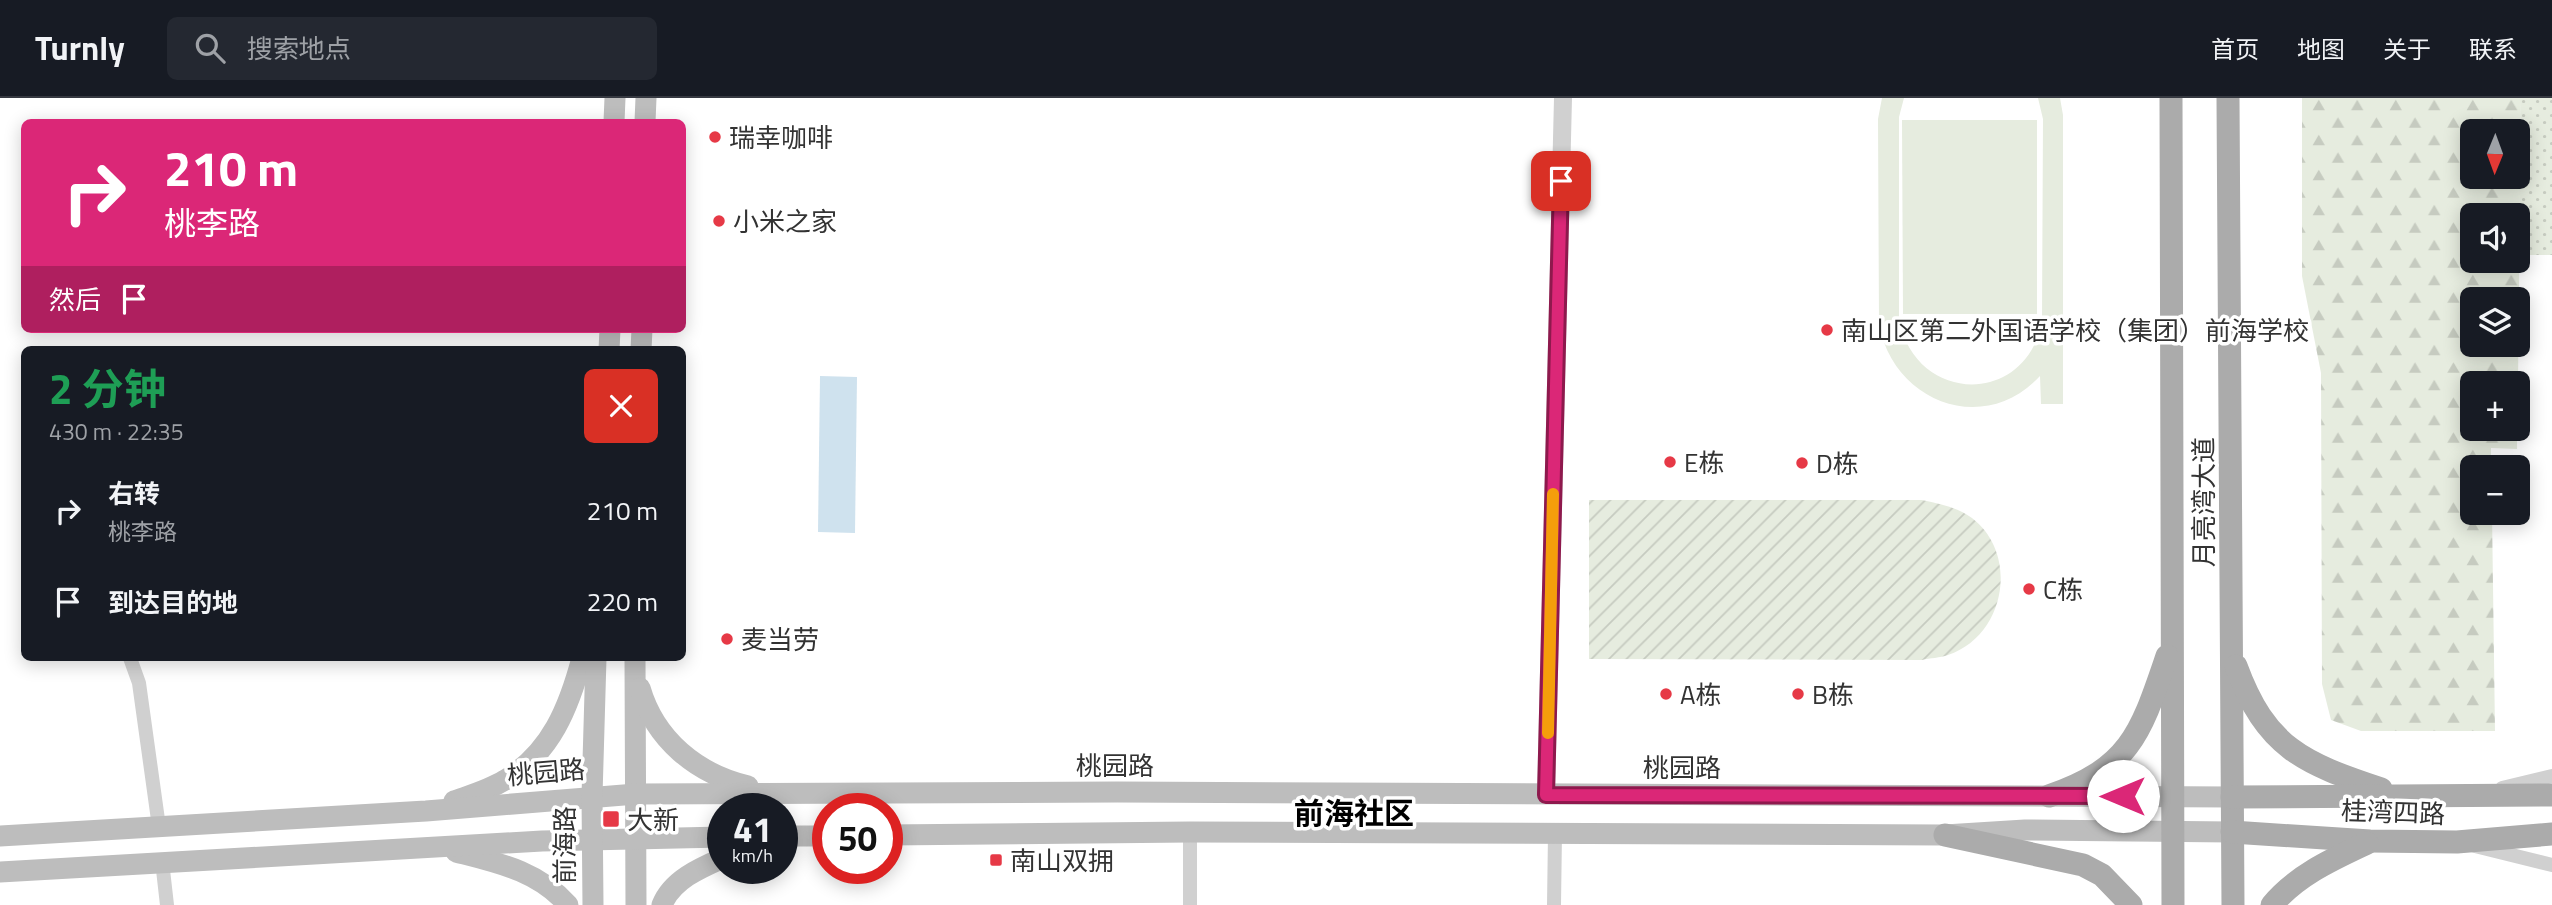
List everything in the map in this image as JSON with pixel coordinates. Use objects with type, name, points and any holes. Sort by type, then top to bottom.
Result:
[{"type":"main road","points":[[614,119],[615,98]]},
{"type":"main road","points":[[645,119],[646,98]]},
{"type":"main road","name":"月亮湾大道","points":[[2171,98],[2173,905]]},
{"type":"main road","name":"月亮湾大道","points":[[2228,98],[2232,905]]},
{"type":"main road","points":[[2049,796],[2091,778],[2117,760],[2129,745],[2147,714],[2173,640]]},
{"type":"main road","points":[[2232,656],[2256,712],[2272,733],[2299,755],[2327,771],[2401,795]]},
{"type":"main road","points":[[426,811],[504,780],[541,749],[561,721],[581,661]]},
{"type":"main road","name":"前海路","points":[[593,905],[592,796],[596,661]]},
{"type":"main road","points":[[635,664],[636,905]]},
{"type":"main road","points":[[635,664],[643,696],[652,717],[686,759],[725,780],[802,794]]},
{"type":"main road","name":"桃园路","points":[[0,836],[426,811],[636,794],[1126,792],[2232,797]]},
{"type":"main road","name":"桂湾四路","points":[[2232,797],[2552,795]]},
{"type":"main road","points":[[903,835],[1190,832],[1945,835],[2025,830],[2232,832]]},
{"type":"main road","name":"桂湾四路","points":[[2232,832],[2370,841],[2457,842],[2552,834]]},
{"type":"main road","points":[[1945,835],[2083,865],[2102,875],[2131,905]]},
{"type":"main road","points":[[0,872],[592,838],[707,837]]},
{"type":"main road","points":[[2272,905],[2307,875],[2370,841]]},
{"type":"main road","points":[[437,848],[525,871],[547,884],[568,905]]},
{"type":"main road","points":[[662,905],[682,880],[707,865]]},
{"type":"street","points":[[1546,795],[1563,98]]},
{"type":"street","points":[[131,661],[139,683],[159,827]]},
{"type":"street","points":[[2474,795],[2552,776]]},
{"type":"street","points":[[1190,832],[1190,905]]},
{"type":"street","points":[[1554,905],[1555,833]]},
{"type":"street","points":[[2457,842],[2552,865]]},
{"type":"street","points":[[162,861],[167,905]]},
{"type":"green space","points":[[1882,98],[1904,98],[1899,117],[1899,320],[1909,348],[1926,368],[1947,380],[1970,384],[1994,381],[2015,369],[2032,350],[2042,322],[2043,119],[2038,98],[2060,98],[2063,115],[2063,404],[2041,404],[2040,376],[2018,394],[1993,405],[1968,407],[1944,402],[1921,391],[1902,374],[1888,351],[1879,324],[1878,119]]},
{"type":"green space","points":[[2302,98],[2521,98],[2521,119],[2460,119],[2460,189],[2520,189],[2520,203],[2460,203],[2460,273],[2519,273],[2519,287],[2460,287],[2460,357],[2518,357],[2518,371],[2460,371],[2460,441],[2517,441],[2517,449],[2491,448],[2491,455],[2460,455],[2460,525],[2492,525],[2495,731],[2361,731],[2331,720],[2322,684],[2321,373],[2302,276]]},
{"type":"green space","points":[[2521,98],[2552,98],[2552,255],[2530,255],[2530,203],[2520,203],[2520,189],[2530,189],[2530,119],[2521,119]]},
{"type":"green space","points":[[1902,120],[2037,120],[2037,314],[1903,314]]},
{"type":"green space","points":[[1589,500],[1922,500],[1966,514],[1987,534],[1997,552],[2001,573],[1999,593],[1993,613],[1983,631],[1967,645],[1942,657],[1922,660],[1589,659]]},
{"type":"water","points":[[820,376],[857,377],[855,533],[818,532]]},
{"type":"slow traffic","points":[[1548,733],[1553,494]]},
{"type":"place","name":"瑞幸咖啡","points":[[715,137]]},
{"type":"place","name":"小米之家","points":[[719,221]]},
{"type":"place","name":"南山区第二外国语学校（集团）前海学校","points":[[1827,330]]},
{"type":"place","name":"E栋","points":[[1670,462]]},
{"type":"place","name":"D栋","points":[[1802,463]]},
{"type":"place","name":"C栋","points":[[2029,589]]},
{"type":"place","name":"麦当劳","points":[[727,639]]},
{"type":"place","name":"A栋","points":[[1666,694]]},
{"type":"place","name":"B栋","points":[[1798,694]]},
{"type":"place","name":"大新","points":[[611,819]]},
{"type":"place","name":"南山双拥","points":[[996,860]]},
{"type":"district","name":"前海社区","points":[[1354,813]]},
{"type":"route","points":[[1561,181],[1546,795],[2123,796]]}]
